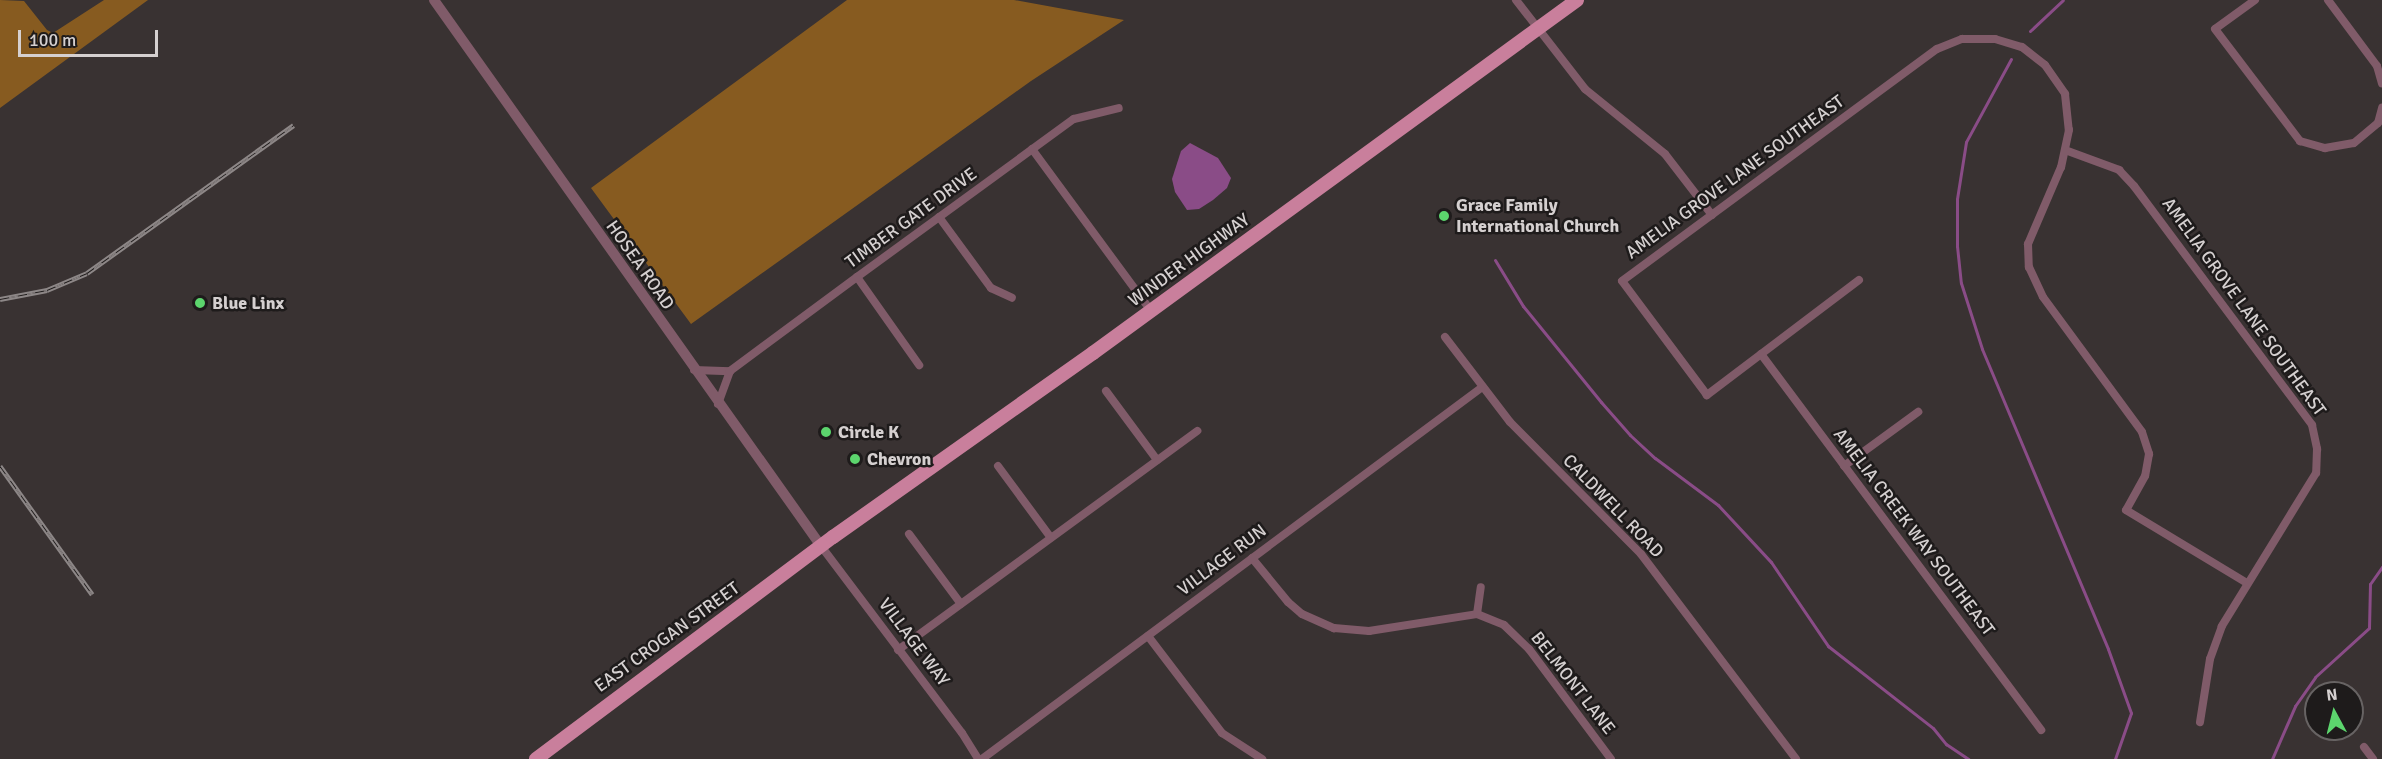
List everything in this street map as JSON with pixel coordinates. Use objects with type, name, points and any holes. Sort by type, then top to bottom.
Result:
[{"type":"main road","name":"WINDER HIGHWAY","points":[[821,546],[1151,311],[1577,0]]},
{"type":"main road","name":"EAST CROGAN STREET","points":[[536,759],[821,546]]},
{"type":"street","name":"HOSEA ROAD","points":[[434,0],[718,404],[821,546]]},
{"type":"street","points":[[1516,0],[1585,89],[1665,154],[1712,215]]},
{"type":"street","points":[[2255,0],[2215,29],[2300,141],[2325,148],[2354,144],[2378,123],[2382,108]]},
{"type":"street","points":[[2328,0],[2377,66],[2382,83]]},
{"type":"street","name":"AMELIA GROVE LANE SOUTHEAST","points":[[1859,280],[1707,394],[1622,281],[1937,49],[1962,39],[1995,39],[2022,47],[2045,65],[2066,94],[2069,130],[2061,167],[2028,244],[2029,267],[2043,297],[2142,432],[2148,453],[2145,476],[2126,510],[2247,583]]},
{"type":"street","name":"TIMBER GATE DRIVE","points":[[730,371],[1074,119],[1119,108]]},
{"type":"street","points":[[1032,149],[1151,311]]},
{"type":"street","name":"AMELIA GROVE LANE SOUTHEAST","points":[[2064,150],[2119,170],[2134,186],[2313,425],[2318,449],[2316,473],[2222,626],[2210,658],[2200,722]]},
{"type":"street","points":[[939,218],[991,288],[1011,298]]},
{"type":"street","points":[[857,278],[919,365]]},
{"type":"street","name":"CALDWELL ROAD","points":[[1445,337],[1481,388],[1510,422],[1641,554],[1796,759]]},
{"type":"street","name":"AMELIA CREEK WAY SOUTHEAST","points":[[1761,354],[2041,730]]},
{"type":"street","points":[[694,370],[730,371],[718,404]]},
{"type":"street","name":"VILLAGE RUN","points":[[982,759],[1481,388]]},
{"type":"street","points":[[1106,391],[1157,460]]},
{"type":"street","points":[[1844,466],[1917,412]]},
{"type":"street","points":[[898,650],[1197,431]]},
{"type":"street","points":[[998,466],[1051,538]]},
{"type":"street","points":[[909,534],[961,604]]},
{"type":"street","name":"VILLAGE WAY","points":[[821,546],[962,733],[978,759]]},
{"type":"street","points":[[1252,558],[1288,602],[1302,614],[1334,628],[1369,631],[1478,614],[1481,586]]},
{"type":"street","name":"BELMONT LANE","points":[[1478,614],[1504,625],[1529,649],[1611,759]]},
{"type":"street","points":[[1148,636],[1222,733],[1262,759]]},
{"type":"street","points":[[2364,747],[2373,759]]},
{"type":"shaded area","points":[[0,0],[24,1],[47,30],[53,33],[104,0],[148,0],[0,108]]},
{"type":"shaded area","points":[[847,0],[1014,0],[1124,20],[1031,81],[691,324],[591,188]]},
{"type":"shaded area","points":[[1190,143],[1218,158],[1231,178],[1227,188],[1213,200],[1199,209],[1187,210],[1175,192],[1172,179],[1181,151]]},
{"type":"waterway","points":[[2030,31],[2063,0]]},
{"type":"waterway","points":[[2011,59],[1966,142],[1957,199],[1957,246],[1961,283],[1982,349],[2108,649],[2131,713],[2115,759]]},
{"type":"waterway","points":[[1495,260],[1523,306],[1601,402],[1630,435],[1655,458],[1718,505],[1771,562],[1828,646],[1933,728],[1946,744],[1968,759]]},
{"type":"waterway","points":[[2272,759],[2295,706],[2315,677],[2369,628],[2370,584],[2382,567]]},
{"type":"railway","points":[[0,299],[47,290],[87,273],[294,125]]},
{"type":"railway","points":[[0,466],[92,594]]},
{"type":"place","name":"Grace Family International Church","points":[[1444,216]]},
{"type":"place","name":"Blue Linx","points":[[200,303]]},
{"type":"place","name":"Circle K","points":[[826,432]]},
{"type":"place","name":"Chevron","points":[[855,459]]}]
